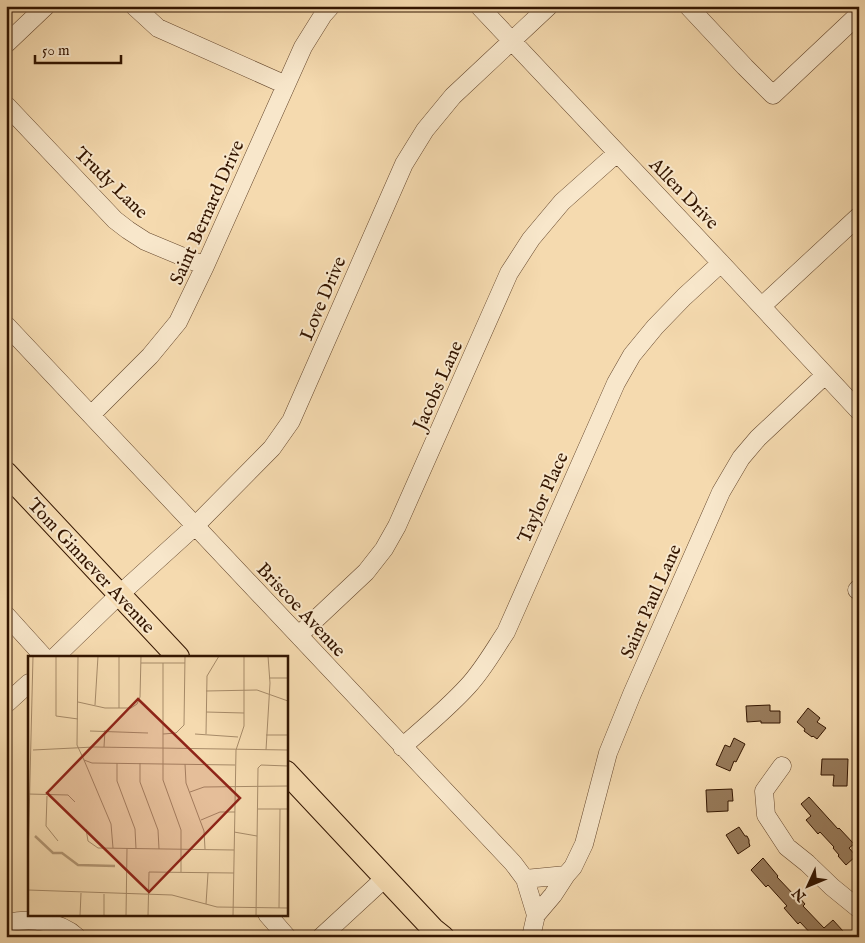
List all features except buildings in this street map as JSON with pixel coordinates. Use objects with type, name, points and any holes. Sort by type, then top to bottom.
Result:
[{"type":"main road","name":"Tom Ginnever Avenue","points":[[6,473],[177,656]]},
{"type":"main road","points":[[288,774],[433,929],[443,937]]},
{"type":"street","points":[[6,44],[46,6]]},
{"type":"street","points":[[134,6],[158,28],[286,85]]},
{"type":"street","name":"Saint Bernard Drive","points":[[91,415],[150,356],[178,322],[303,47],[330,6]]},
{"type":"street","name":"Allen Drive","points":[[478,6],[721,262],[859,411]]},
{"type":"street","name":"Love Drive","points":[[56,656],[120,594],[195,526],[272,448],[291,421],[404,164],[424,130],[453,96],[549,6]]},
{"type":"street","points":[[688,6],[773,95],[859,14]]},
{"type":"street","name":"Trudy Lane","points":[[6,105],[108,213],[122,225],[145,241],[205,266]]},
{"type":"street","name":"Jacobs Lane","points":[[299,635],[366,572],[384,549],[397,526],[509,273],[531,239],[562,202],[617,153]]},
{"type":"street","points":[[762,306],[859,216]]},
{"type":"street","name":"Taylor Place","points":[[402,747],[451,704],[487,662],[506,632],[612,392],[632,355],[655,327],[721,262]]},
{"type":"street","name":"Briscoe Avenue","points":[[6,326],[513,863],[525,879],[536,915],[531,937]]},
{"type":"street","name":"Saint Paul Lane","points":[[536,915],[573,867],[584,844],[608,753],[721,492],[741,458],[758,438],[825,375]]},
{"type":"street","points":[[6,615],[43,656]]},
{"type":"street","points":[[6,704],[28,683]]},
{"type":"street","points":[[782,766],[764,791],[766,815],[787,847],[859,909]]},
{"type":"street","points":[[525,879],[566,875]]},
{"type":"street","points":[[321,937],[385,878]]},
{"type":"street","points":[[269,916],[287,937]]},
{"type":"street","points":[[6,923],[29,917],[64,928],[77,937]]}]
